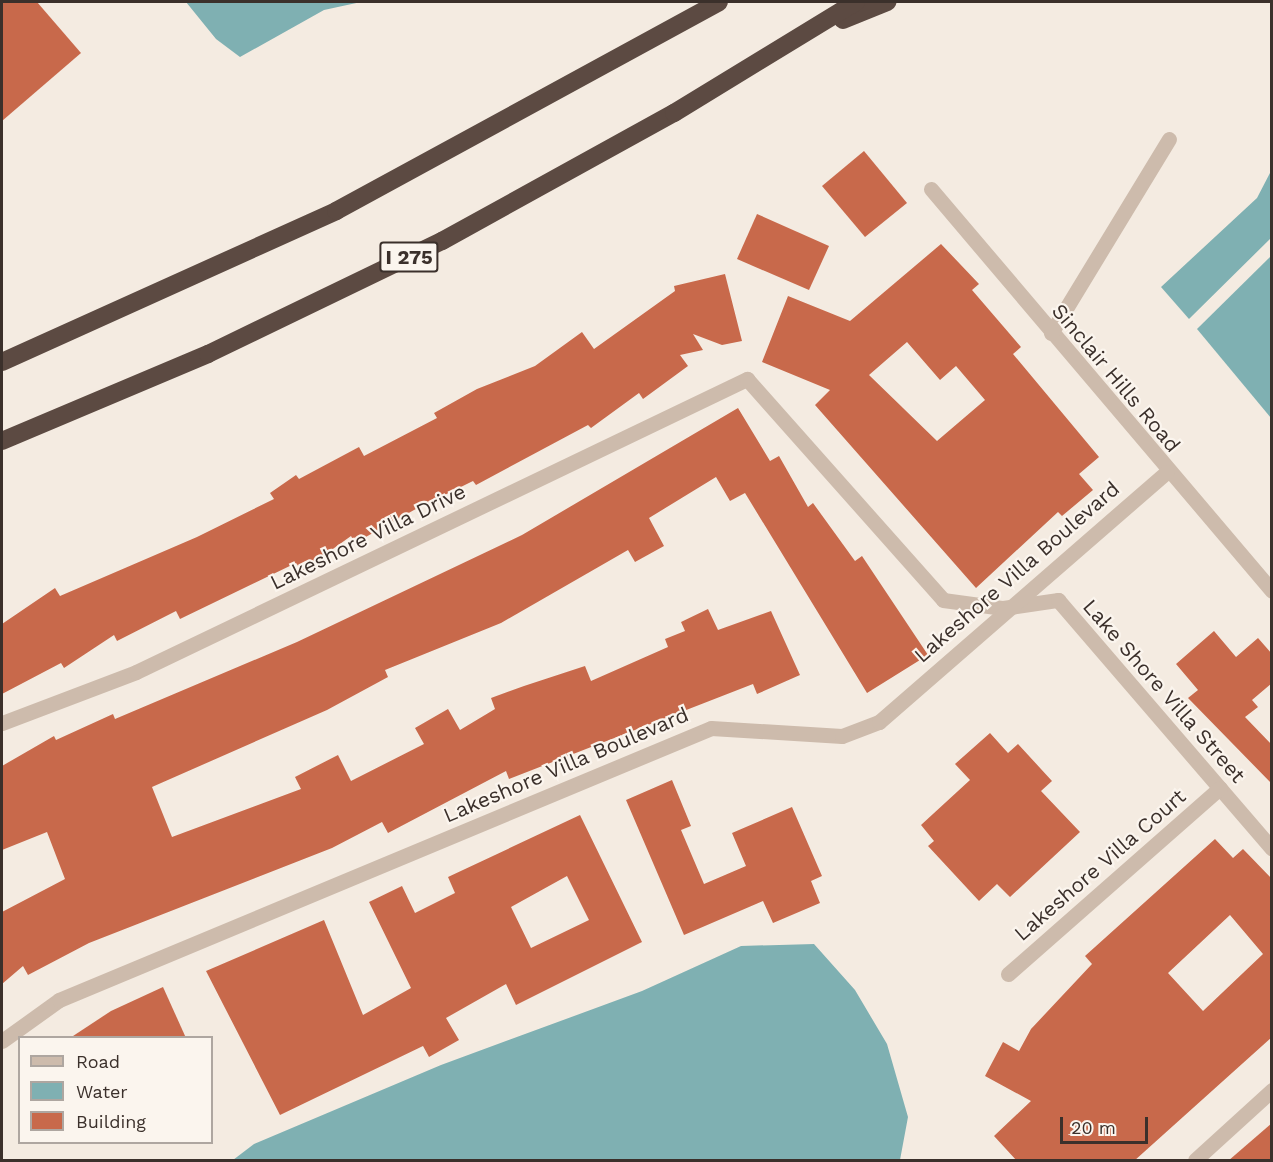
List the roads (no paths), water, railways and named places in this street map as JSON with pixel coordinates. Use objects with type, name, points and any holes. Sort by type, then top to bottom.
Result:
[{"type":"highway","points":[[693,17],[710,2]]},
{"type":"highway","points":[[2,362],[336,211],[719,2]]},
{"type":"highway","name":"I 275","points":[[2,441],[208,354],[393,266],[562,177],[800,38],[856,2]]},
{"type":"highway","points":[[800,38],[887,2]]},
{"type":"street","points":[[1051,333],[1169,139]]},
{"type":"street","name":"Sinclair Hills Road","points":[[931,189],[1167,472],[1272,591]]},
{"type":"street","name":"Lake Shore Villa Street","points":[[747,379],[943,600],[1003,608],[1058,600],[1272,849]]},
{"type":"street","name":"Lakeshore Villa Drive","points":[[2,723],[136,672],[747,379]]},
{"type":"street","name":"Lakeshore Villa Boulevard","points":[[2,1041],[58,1000],[711,728],[842,736],[879,722],[1003,608],[1167,472]]},
{"type":"street","name":"Lakeshore Villa Court","points":[[1008,974],[1220,788]]},
{"type":"street","points":[[1195,1161],[1272,1090]]},
{"type":"water","points":[[186,2],[361,2],[324,10],[240,57],[216,39]]},
{"type":"water","points":[[1271,171],[1271,238],[1189,319],[1161,287],[1257,198]]},
{"type":"water","points":[[1271,256],[1271,418],[1197,329]]},
{"type":"water","points":[[814,944],[855,990],[887,1044],[908,1117],[900,1160],[233,1160],[254,1144],[441,1065],[642,991],[741,946]]}]
